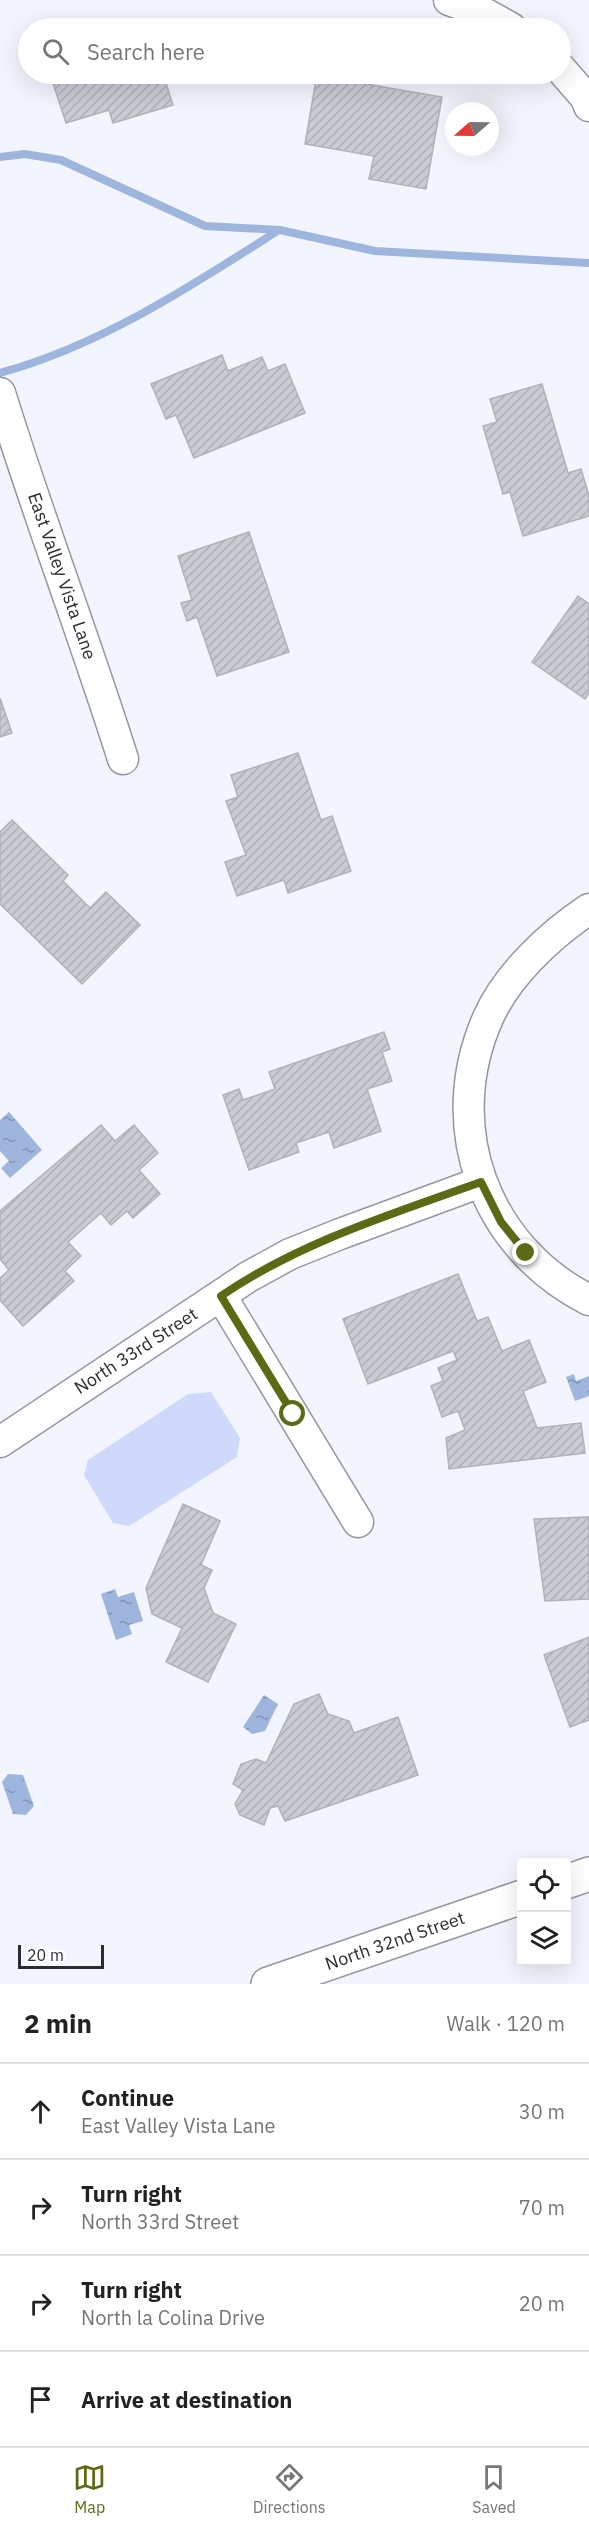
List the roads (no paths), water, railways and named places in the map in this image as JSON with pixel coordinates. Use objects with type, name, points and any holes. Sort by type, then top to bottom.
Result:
[{"type":"main road","points":[[571,1881],[589,1874]]},
{"type":"main road","name":"North 32nd Street","points":[[268,1984],[517,1900]]},
{"type":"street","points":[[449,0],[493,18]]},
{"type":"street","points":[[571,80],[589,105]]},
{"type":"street","name":"East Valley Vista Lane","points":[[0,393],[95,670],[123,759]]},
{"type":"street","points":[[589,909],[566,925],[519,970],[489,1017],[474,1062],[469,1108],[472,1146],[481,1182],[497,1216],[526,1253],[553,1279],[589,1300]]},
{"type":"street","name":"North 33rd Street","points":[[0,1442],[248,1277],[290,1254],[481,1182]]},
{"type":"street","points":[[221,1296],[358,1522]]},
{"type":"water","points":[[9,1112],[42,1150],[10,1178],[1,1168],[9,1161],[0,1151],[0,1120]]},
{"type":"water","points":[[574,1374],[576,1381],[589,1376],[589,1396],[575,1401],[566,1377]]},
{"type":"water","points":[[115,1589],[118,1597],[134,1592],[143,1621],[129,1625],[132,1634],[116,1640],[101,1594]]},
{"type":"water","points":[[264,1695],[278,1704],[265,1731],[252,1734],[243,1727]]},
{"type":"water","points":[[8,1774],[23,1775],[34,1806],[26,1815],[13,1814],[2,1782]]},
{"type":"waterway","points":[[0,157],[25,154],[61,160],[205,226],[280,230],[375,251],[589,263]]},
{"type":"waterway","points":[[0,373],[74,347],[110,330],[213,272],[279,230]]}]
